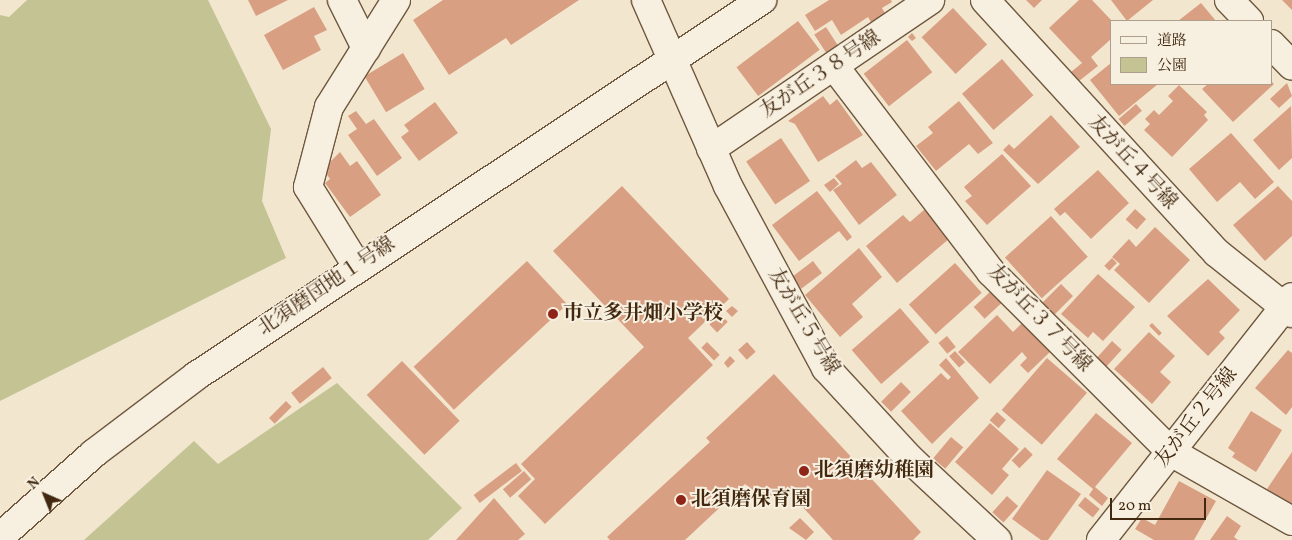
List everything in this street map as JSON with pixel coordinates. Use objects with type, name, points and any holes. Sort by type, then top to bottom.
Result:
[{"type":"street","points":[[342,0],[366,48]]},
{"type":"street","points":[[357,266],[308,187],[329,107],[396,0]]},
{"type":"street","name":"友が丘５号線","points":[[646,0],[712,149],[776,280],[826,368],[910,459],[997,540]]},
{"type":"street","name":"北須磨団地１号線","points":[[0,537],[150,410],[357,266],[762,0]]},
{"type":"street","name":"友が丘３８号線","points":[[712,149],[930,0]]},
{"type":"street","name":"友が丘４号線","points":[[985,0],[1217,253],[1289,306]]},
{"type":"street","points":[[1229,0],[1248,20]]},
{"type":"street","points":[[1272,45],[1292,66]]},
{"type":"street","name":"友が丘３７号線","points":[[834,66],[991,272],[1171,452],[1292,521]]},
{"type":"street","name":"友が丘２号線","points":[[1101,540],[1289,306]]},
{"type":"green space","points":[[27,0],[208,0],[271,129],[262,201],[286,258],[0,401],[0,15],[9,17]]},
{"type":"green space","points":[[337,383],[462,508],[428,540],[84,540],[194,441],[218,464]]},
{"type":"building","points":[[248,0],[288,0],[256,16]]},
{"type":"building","points":[[443,0],[579,0],[511,45],[506,38],[449,75],[413,20]]},
{"type":"building","points":[[829,0],[891,0],[892,2],[882,8],[886,15],[872,24],[868,17],[841,35],[832,20],[815,31],[805,15]]},
{"type":"building","points":[[1026,0],[1042,0],[1034,8]]},
{"type":"building","points":[[1079,0],[1092,0],[1111,20],[1110,40],[1091,57],[1098,66],[1079,81],[1071,72],[1082,63],[1049,28]]},
{"type":"building","points":[[1111,0],[1153,0],[1128,20],[1126,20]]},
{"type":"building","points":[[1282,0],[1292,0],[1292,10]]},
{"type":"building","points":[[1201,3],[1215,20],[1179,20]]},
{"type":"building","points":[[314,7],[327,30],[314,36],[321,50],[283,70],[264,35]]},
{"type":"building","points":[[953,8],[987,45],[956,74],[922,37]]},
{"type":"building","points":[[798,21],[820,50],[758,96],[737,67]]},
{"type":"building","points":[[826,27],[839,47],[827,55],[814,35]]},
{"type":"building","points":[[912,33],[916,38],[912,41],[908,37]]},
{"type":"building","points":[[907,40],[932,72],[889,106],[864,74]]},
{"type":"building","points":[[403,53],[425,89],[386,112],[364,76]]},
{"type":"building","points":[[1002,59],[1033,95],[993,130],[962,94]]},
{"type":"building","points":[[1110,64],[1110,85],[1157,85],[1119,116],[1090,80]]},
{"type":"building","points":[[1272,82],[1274,84],[1233,122],[1202,89],[1207,85],[1272,85]]},
{"type":"building","points":[[1287,83],[1292,96],[1279,108],[1270,99]]},
{"type":"building","points":[[1179,85],[1207,112],[1204,115],[1208,120],[1172,157],[1144,130],[1150,124],[1145,119],[1154,110],[1159,115],[1173,101],[1168,96]]},
{"type":"building","points":[[823,96],[830,105],[837,99],[863,135],[818,162],[795,124],[788,121]]},
{"type":"building","points":[[959,101],[993,143],[978,154],[969,144],[936,171],[916,146],[933,133],[928,127]]},
{"type":"building","points":[[435,102],[458,133],[419,161],[401,137],[409,131],[404,125]]},
{"type":"building","points":[[1136,104],[1142,111],[1125,126],[1119,119]]},
{"type":"building","points":[[1291,106],[1292,158],[1279,170],[1253,140]]},
{"type":"building","points":[[356,111],[366,124],[374,119],[402,158],[377,176],[348,135],[357,129],[348,116]]},
{"type":"building","points":[[1051,115],[1080,147],[1038,184],[1003,150],[1009,144],[1014,149]]},
{"type":"building","points":[[1231,133],[1274,182],[1255,199],[1240,182],[1217,202],[1189,169]]},
{"type":"building","points":[[781,138],[810,181],[775,205],[746,161]]},
{"type":"building","points":[[340,152],[350,166],[357,161],[381,195],[350,217],[325,183],[330,179],[323,169]]},
{"type":"building","points":[[1002,154],[1031,186],[987,225],[965,201],[972,196],[964,187]]},
{"type":"building","points":[[856,160],[862,168],[871,162],[897,195],[859,225],[833,190],[842,184],[835,176]]},
{"type":"building","points":[[1098,170],[1129,203],[1091,239],[1065,212],[1060,216],[1054,209]]},
{"type":"building","points":[[834,178],[839,184],[830,192],[824,185]]},
{"type":"building","points":[[622,186],[729,299],[688,338],[713,365],[545,524],[518,496],[535,479],[521,464],[644,347],[553,251]]},
{"type":"building","points":[[1278,186],[1292,201],[1292,236],[1265,261],[1233,225]]},
{"type":"building","points":[[817,191],[852,237],[847,241],[839,231],[799,261],[772,225]]},
{"type":"building","points":[[925,209],[950,238],[897,283],[866,246],[903,215],[910,222]]},
{"type":"building","points":[[1135,209],[1146,219],[1137,229],[1126,219]]},
{"type":"building","points":[[1051,216],[1088,257],[1042,298],[1005,257]]},
{"type":"building","points":[[1155,227],[1190,260],[1149,303],[1114,270],[1120,264],[1112,257],[1129,239],[1136,247]]},
{"type":"building","points":[[859,248],[882,277],[852,304],[863,317],[840,337],[805,295]]},
{"type":"building","points":[[1112,258],[1117,263],[1109,271],[1104,266]]},
{"type":"building","points":[[527,261],[567,304],[454,410],[414,367]]},
{"type":"building","points":[[813,261],[822,273],[801,289],[792,277]]},
{"type":"building","points":[[955,263],[982,293],[936,334],[909,304]]},
{"type":"building","points":[[1098,274],[1135,307],[1103,341],[1093,332],[1088,338],[1061,314]]},
{"type":"building","points":[[1208,279],[1240,310],[1219,332],[1225,338],[1208,356],[1167,316]]},
{"type":"building","points":[[1061,284],[1073,296],[1055,314],[1043,302]]},
{"type":"building","points":[[992,290],[1003,302],[985,319],[974,307]]},
{"type":"building","points":[[732,306],[738,311],[732,317],[726,311]]},
{"type":"building","points":[[900,308],[930,342],[881,384],[852,350]]},
{"type":"building","points":[[720,314],[728,322],[717,332],[709,325]]},
{"type":"building","points":[[997,315],[1013,332],[1022,323],[1050,352],[1028,373],[1020,365],[1027,358],[1022,352],[990,384],[958,352]]},
{"type":"building","points":[[1152,323],[1162,333],[1159,336],[1149,326]]},
{"type":"building","points":[[1149,332],[1175,356],[1160,372],[1171,382],[1152,404],[1114,369]]},
{"type":"building","points":[[947,336],[956,347],[947,354],[938,343]]},
{"type":"building","points":[[1112,341],[1122,350],[1105,368],[1095,360]]},
{"type":"building","points":[[707,342],[720,355],[714,360],[701,348]]},
{"type":"building","points":[[747,342],[756,352],[747,360],[738,350]]},
{"type":"building","points":[[1288,350],[1292,353],[1292,407],[1286,415],[1255,388]]},
{"type":"building","points":[[955,351],[965,362],[959,368],[949,356]]},
{"type":"building","points":[[730,356],[735,361],[728,368],[724,363]]},
{"type":"building","points":[[946,358],[979,398],[932,444],[901,411],[941,373],[948,380],[951,377],[939,365]]},
{"type":"building","points":[[1047,358],[1087,393],[1042,445],[1002,410]]},
{"type":"building","points":[[402,361],[460,421],[424,455],[367,395]]},
{"type":"building","points":[[323,367],[332,378],[300,404],[291,393]]},
{"type":"building","points":[[774,374],[921,532],[913,540],[833,540],[787,490],[779,498],[776,494],[763,498],[745,484],[685,540],[610,540],[607,537],[710,442],[706,438]]},
{"type":"building","points":[[901,382],[911,392],[891,412],[881,402]]},
{"type":"building","points":[[286,401],[292,407],[275,424],[269,418]]},
{"type":"building","points":[[1251,411],[1282,430],[1256,472],[1232,457],[1235,453],[1228,448]]},
{"type":"building","points":[[997,412],[1006,420],[999,428],[990,420]]},
{"type":"building","points":[[1096,413],[1132,443],[1095,487],[1108,498],[1102,506],[1089,495],[1093,489],[1057,459]]},
{"type":"building","points":[[990,423],[1019,449],[1002,469],[1009,475],[992,495],[955,462]]},
{"type":"building","points":[[951,437],[963,447],[945,469],[933,458]]},
{"type":"building","points":[[1025,447],[1033,455],[1019,468],[1012,460]]},
{"type":"building","points":[[1292,452],[1292,506],[1267,489]]},
{"type":"building","points":[[516,463],[522,471],[480,503],[474,495]]},
{"type":"building","points":[[1047,470],[1081,494],[1048,540],[1041,540],[1012,519]]},
{"type":"building","points":[[524,471],[531,479],[510,498],[503,489]]},
{"type":"building","points":[[1179,481],[1216,501],[1194,540],[1154,540],[1135,529],[1142,518],[1155,525]]},
{"type":"building","points":[[1007,496],[1018,506],[1003,522],[992,512]]},
{"type":"building","points":[[1085,497],[1100,509],[1093,518],[1078,506]]},
{"type":"building","points":[[494,498],[525,534],[518,540],[456,540]]},
{"type":"building","points":[[1227,516],[1241,526],[1234,537],[1238,540],[1210,540]]},
{"type":"building","points":[[800,518],[814,532],[806,540],[789,528]]},
{"type":"place","name":"市立多井畑小学校","points":[[553,314]]},
{"type":"place","name":"北須磨幼稚園","points":[[804,471]]},
{"type":"place","name":"北須磨保育園","points":[[681,500]]}]
